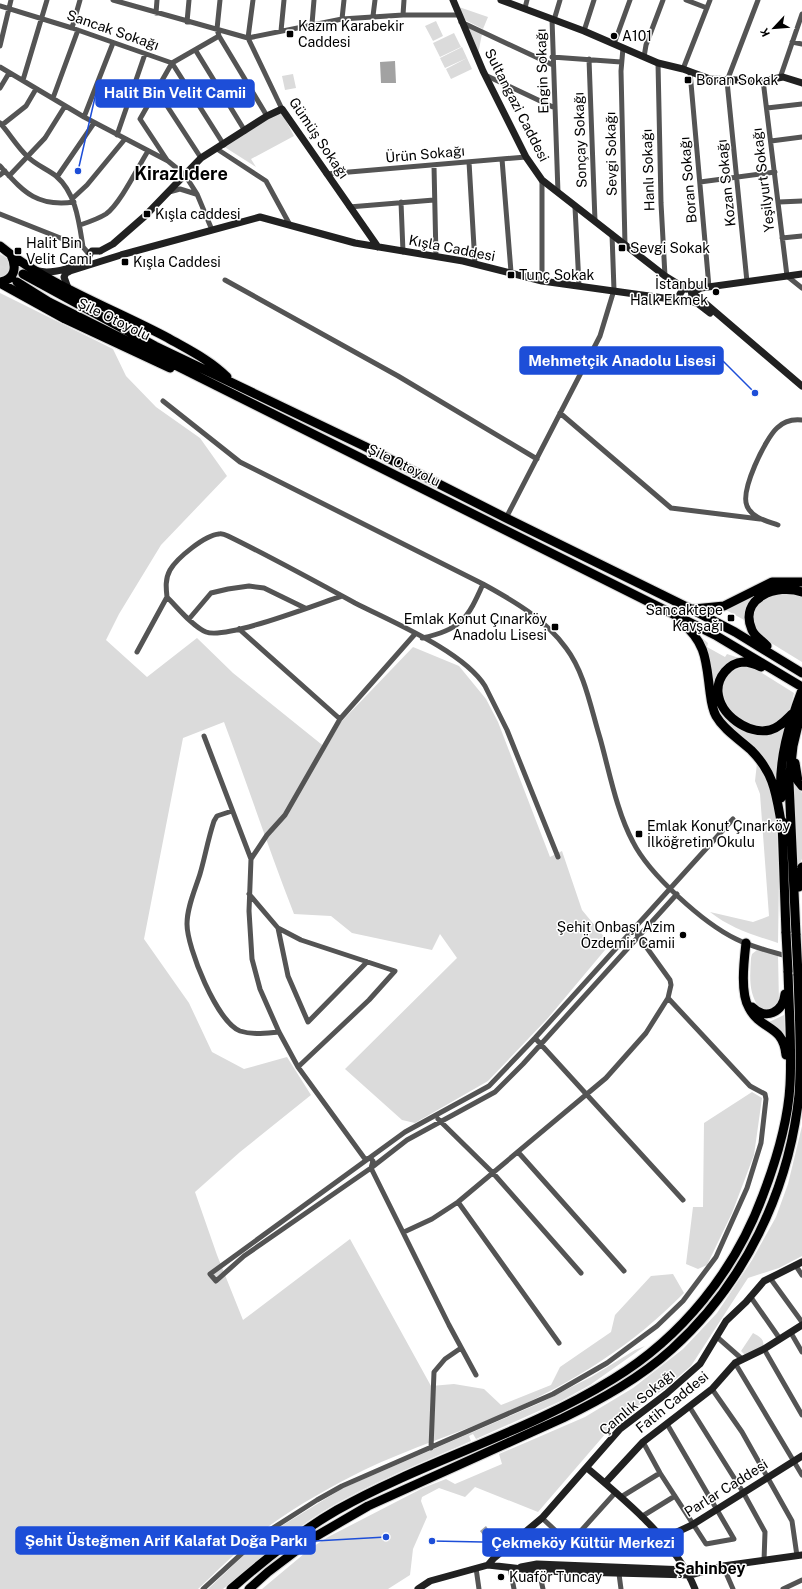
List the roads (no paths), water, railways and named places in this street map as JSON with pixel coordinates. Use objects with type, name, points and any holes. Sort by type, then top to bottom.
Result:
[{"type":"highway","points":[[0,246],[11,255],[68,288],[187,349],[215,366],[234,383]]},
{"type":"highway","points":[[0,282],[8,280],[14,274],[14,264],[11,255]]},
{"type":"highway","name":"Şile Otoyolu","points":[[23,274],[155,346],[364,446],[506,518],[691,608],[775,656]]},
{"type":"highway","points":[[0,282],[36,303],[152,361],[223,389]]},
{"type":"highway","name":"Şile Otoyolu","points":[[18,282],[49,302],[316,437],[715,635],[778,672]]},
{"type":"highway","points":[[0,290],[36,303]]},
{"type":"highway","points":[[691,608],[724,606],[772,582],[802,582]]},
{"type":"highway","points":[[802,592],[788,589],[775,590],[764,594],[752,606],[749,615],[753,632],[775,656],[802,673]]},
{"type":"highway","points":[[668,611],[690,629],[701,643],[705,653],[712,702],[716,715],[724,726],[750,750],[769,774],[776,793],[782,827]]},
{"type":"highway","points":[[231,1589],[277,1551],[337,1511],[400,1479],[581,1398],[614,1379],[665,1340],[687,1319],[709,1294],[730,1264],[747,1232],[772,1174],[786,1115],[790,1086],[788,971],[780,792],[782,763],[789,727],[794,713],[801,687],[778,672],[752,663],[742,662],[728,668],[721,679],[718,692],[721,702],[734,720],[741,725],[758,730],[770,730],[778,727],[794,713]]},
{"type":"highway","points":[[249,1589],[268,1572],[314,1538],[343,1520],[400,1491],[594,1403],[631,1381],[673,1349],[702,1318],[745,1261],[769,1211],[782,1177],[793,1133],[799,1094],[798,974],[790,782],[795,735],[802,708]]},
{"type":"highway","points":[[795,735],[796,772],[802,786]]},
{"type":"highway","points":[[796,915],[802,867]]},
{"type":"highway","points":[[746,943],[744,995],[752,1013],[779,1034],[784,1044],[786,1064],[786,1115]]},
{"type":"highway","points":[[744,995],[757,1012],[762,1014],[775,1012],[783,1005],[788,971]]},
{"type":"highway","points":[[798,974],[802,999]]},
{"type":"highway","points":[[793,1133],[800,1119],[802,1103]]},
{"type":"street","points":[[0,46],[2,27],[11,0]]},
{"type":"street","points":[[23,80],[47,0]]},
{"type":"street","points":[[72,28],[80,0]]},
{"type":"street","points":[[113,0],[126,2],[186,22],[248,38],[312,24],[373,16],[403,15],[460,19],[553,65]]},
{"type":"street","points":[[156,13],[157,0]]},
{"type":"street","points":[[186,22],[189,0]]},
{"type":"street","points":[[220,0],[217,29],[219,36],[267,116]]},
{"type":"street","points":[[248,38],[253,0]]},
{"type":"street","points":[[281,31],[284,0]]},
{"type":"street","points":[[312,24],[314,0]]},
{"type":"street","points":[[342,19],[344,0]]},
{"type":"street","points":[[373,16],[375,0]]},
{"type":"street","points":[[403,15],[404,0]]},
{"type":"street","name":"Sultangazi Caddesi","points":[[452,0],[485,75],[526,157],[542,180],[750,344],[756,344],[802,386]]},
{"type":"street","points":[[501,0],[584,31],[658,63],[687,70],[710,79],[727,81],[780,78],[802,84]]},
{"type":"street","points":[[524,8],[527,0]]},
{"type":"street","name":"Engin Sokağı","points":[[558,193],[552,57],[553,19],[560,0]]},
{"type":"street","points":[[584,31],[594,0]]},
{"type":"street","points":[[614,44],[630,0]]},
{"type":"street","points":[[644,57],[646,45],[662,0]]},
{"type":"street","points":[[686,0],[707,8]]},
{"type":"street","points":[[687,70],[710,0]]},
{"type":"street","points":[[727,81],[758,0]]},
{"type":"street","name":"Sancak Sokağı","points":[[0,6],[78,30],[172,64]]},
{"type":"street","points":[[780,78],[802,14]]},
{"type":"street","points":[[53,98],[78,30]]},
{"type":"street","points":[[168,161],[140,119],[156,89],[172,64],[196,52],[219,36]]},
{"type":"street","name":"Gümüş Sokağı","points":[[248,38],[282,109],[326,174],[378,246]]},
{"type":"street","points":[[792,42],[802,44]]},
{"type":"street","points":[[84,118],[113,43]]},
{"type":"street","name":"Sevgi Sokağı","points":[[623,48],[625,245]]},
{"type":"street","points":[[196,52],[246,131]]},
{"type":"street","points":[[117,135],[145,54]]},
{"type":"street","points":[[552,57],[622,62]]},
{"type":"street","name":"Sonçay Sokağı","points":[[589,59],[595,221]]},
{"type":"street","name":"Hanlı Sokağı","points":[[658,63],[661,203],[665,276]]},
{"type":"street","points":[[172,64],[224,145]]},
{"type":"street","points":[[0,67],[84,118],[168,161],[185,175],[197,194],[212,230]]},
{"type":"street","name":"Boran Sokağı","points":[[687,70],[700,182],[705,288]]},
{"type":"street","points":[[0,88],[9,73]]},
{"type":"street","points":[[485,75],[555,108]]},
{"type":"street","name":"Yeşilyurt Sokağı","points":[[763,80],[787,276]]},
{"type":"street","name":"Kozan Sokağı","points":[[727,81],[747,282]]},
{"type":"street","points":[[36,89],[26,106],[1,124],[28,157],[57,177],[73,200],[80,224],[83,247],[89,255],[90,261],[97,262],[102,257],[100,251]]},
{"type":"street","points":[[156,89],[201,158]]},
{"type":"street","points":[[767,108],[802,104]]},
{"type":"street","points":[[9,176],[45,138],[65,106]]},
{"type":"street","points":[[36,270],[52,273],[72,266],[94,250],[100,251],[113,244],[145,216],[201,158],[246,131],[267,116],[282,109]]},
{"type":"street","points":[[57,177],[94,123]]},
{"type":"street","points":[[771,141],[802,137]]},
{"type":"street","points":[[0,166],[23,191],[47,203],[60,204],[73,200],[125,139]]},
{"type":"street","points":[[217,149],[266,181],[290,226]]},
{"type":"street","points":[[80,224],[94,220],[107,213],[121,195],[148,152]]},
{"type":"street","name":"Ürün Sokağı","points":[[326,174],[526,157]]},
{"type":"street","points":[[502,159],[511,272]]},
{"type":"street","points":[[469,162],[475,264]]},
{"type":"street","points":[[434,166],[436,257]]},
{"type":"street","points":[[0,175],[5,171]]},
{"type":"street","points":[[700,182],[775,172]]},
{"type":"street","points":[[542,180],[542,281]]},
{"type":"street","points":[[168,192],[180,189],[190,190],[197,194]]},
{"type":"street","points":[[350,207],[434,200]]},
{"type":"street","points":[[779,202],[802,201]]},
{"type":"street","points":[[401,202],[402,252]]},
{"type":"street","points":[[575,207],[578,285]]},
{"type":"street","points":[[0,214],[83,247]]},
{"type":"street","name":"Kışla Caddesi","points":[[68,288],[65,283],[66,274],[97,262],[260,217],[355,243],[475,264],[542,281],[663,297],[686,294]]},
{"type":"street","points":[[506,518],[600,336],[614,290],[612,234]]},
{"type":"street","points":[[782,238],[802,236]]},
{"type":"street","points":[[113,244],[114,252],[120,255]]},
{"type":"street","points":[[686,294],[705,288],[802,274]]},
{"type":"street","points":[[787,276],[802,288]]},
{"type":"street","points":[[225,280],[398,376],[536,459]]},
{"type":"street","points":[[163,401],[240,462],[517,602],[552,630],[568,649],[579,672],[622,814],[633,842],[649,866],[670,888],[718,928],[746,943],[802,960]]},
{"type":"street","points":[[560,413],[671,508],[760,519],[778,525]]},
{"type":"street","points":[[760,519],[747,506],[745,494],[760,452],[777,427],[793,419],[802,420]]},
{"type":"street","points":[[137,652],[167,597],[166,580],[170,570],[181,556],[193,547],[219,534],[228,536],[245,544],[455,657],[481,680],[507,730],[558,857]]},
{"type":"street","points":[[422,638],[454,628],[466,618],[483,584]]},
{"type":"street","points":[[189,619],[211,594],[228,589],[249,586],[264,588],[304,608]]},
{"type":"street","points":[[167,597],[189,619],[206,633],[225,633],[342,596]]},
{"type":"street","points":[[239,629],[340,719]]},
{"type":"street","points":[[251,858],[267,835],[285,815],[340,719],[414,634]]},
{"type":"street","points":[[204,736],[251,858],[249,894],[252,959],[260,989],[279,1032],[298,1067],[366,1159],[372,1160],[374,1164],[371,1168]]},
{"type":"street","points":[[232,811],[217,816],[214,821],[189,910],[187,925],[190,943],[197,966],[219,1011],[238,1030],[256,1034],[279,1032]]},
{"type":"street","points":[[677,894],[541,1045],[495,1092],[407,1140],[371,1168],[244,1256],[216,1281],[210,1274],[405,1132],[489,1086],[634,930],[732,819]]},
{"type":"street","points":[[249,894],[278,928],[301,940],[395,972],[370,1000],[298,1067]]},
{"type":"street","points":[[278,928],[288,976],[308,1022],[367,962]]},
{"type":"street","points":[[404,1232],[432,1219],[458,1202],[606,1078],[646,1033],[668,998],[671,985],[670,980],[634,930]]},
{"type":"street","points":[[203,1589],[249,1547],[278,1524],[342,1486],[553,1394],[621,1353],[656,1326],[683,1302],[716,1257],[747,1188],[761,1143],[766,1099],[765,1094],[750,1086],[668,998]]},
{"type":"street","points":[[535,1038],[683,1200]]},
{"type":"street","points":[[435,1116],[493,1173],[581,1273]]},
{"type":"street","points":[[518,1152],[624,1271]]},
{"type":"street","points":[[371,1168],[461,1348],[476,1374]]},
{"type":"street","points":[[458,1202],[559,1343]]},
{"type":"street","points":[[799,1264],[802,1275]]},
{"type":"street","name":"Çamlık Sokağı","points":[[488,1565],[494,1558],[542,1518],[620,1429],[666,1394],[700,1364],[726,1321],[746,1302],[764,1281],[799,1264]]},
{"type":"street","points":[[770,1278],[802,1324]]},
{"type":"street","points":[[750,1296],[780,1339]]},
{"type":"street","name":"Fatih Caddesi","points":[[605,1483],[643,1442],[712,1389],[738,1361],[764,1349],[790,1334],[802,1324]]},
{"type":"street","points":[[790,1334],[802,1352]]},
{"type":"street","points":[[717,1337],[738,1361],[795,1460],[802,1475]]},
{"type":"street","points":[[431,1448],[434,1372],[445,1359],[461,1348]]},
{"type":"street","points":[[764,1349],[802,1415]]},
{"type":"street","points":[[418,1589],[430,1581],[488,1565],[539,1571],[619,1574],[688,1573],[723,1566],[800,1555],[792,1521],[742,1432],[712,1389]]},
{"type":"street","points":[[689,1406],[743,1492],[765,1532],[764,1560]]},
{"type":"street","points":[[643,1442],[692,1525],[706,1544],[734,1539],[667,1424]]},
{"type":"street","name":"Parlar Caddesi","points":[[662,1539],[692,1525],[802,1456]]},
{"type":"street","points":[[586,1468],[618,1495],[662,1539],[688,1573],[695,1589]]},
{"type":"street","points":[[579,1533],[618,1495],[660,1473]]},
{"type":"street","points":[[641,1517],[675,1496]]},
{"type":"street","points":[[542,1518],[557,1532],[662,1539]]},
{"type":"street","points":[[510,1568],[538,1564],[688,1573]]},
{"type":"street","points":[[723,1566],[733,1589]]},
{"type":"street","points":[[476,1568],[479,1589]]},
{"type":"street","points":[[510,1568],[514,1589]]},
{"type":"street","points":[[539,1571],[543,1589]]},
{"type":"street","points":[[619,1574],[621,1589]]},
{"type":"street","points":[[783,1589],[802,1580]]},
{"type":"tunnel","points":[[0,259],[23,274]]},
{"type":"tunnel","points":[[0,271],[16,281]]},
{"type":"place","name":"Kazım Karabekir Caddesi","points":[[290,34]]},
{"type":"place","name":"A101","points":[[614,36]]},
{"type":"place","name":"Boran Sokak","points":[[688,80]]},
{"type":"place","name":"Halit Bin Velit Camii","points":[[78,171]]},
{"type":"place","name":"Kışla caddesi","points":[[147,214]]},
{"type":"place","name":"Sevgi Sokak","points":[[622,248]]},
{"type":"place","name":"Halit Bin Velit Cami","points":[[18,251]]},
{"type":"place","name":"Kışla Caddesi","points":[[125,262]]},
{"type":"place","name":"Tunç Sokak","points":[[511,275]]},
{"type":"place","name":"İstanbul Halk Ekmek","points":[[716,292]]},
{"type":"place","name":"Mehmetçik Anadolu Lisesi","points":[[755,393]]},
{"type":"place","name":"Sancaktepe Kavşağı","points":[[731,618]]},
{"type":"place","name":"Emlak Konut Çınarköy Anadolu Lisesi","points":[[555,627]]},
{"type":"place","name":"Emlak Konut Çınarköy İlköğretim Okulu","points":[[639,834]]},
{"type":"place","name":"Şehit Onbaşı Azim Özdemir Camii","points":[[683,935]]},
{"type":"place","name":"Şehit Üsteğmen Arif Kalafat Doğa Parkı","points":[[386,1537]]},
{"type":"place","name":"Çekmeköy Kültür Merkezi","points":[[432,1541]]},
{"type":"place","name":"Kuaför Tuncay","points":[[501,1577]]},
{"type":"district","name":"Kirazlıdere","points":[[181,174]]},
{"type":"district","name":"Şahinbey","points":[[710,1568]]}]
